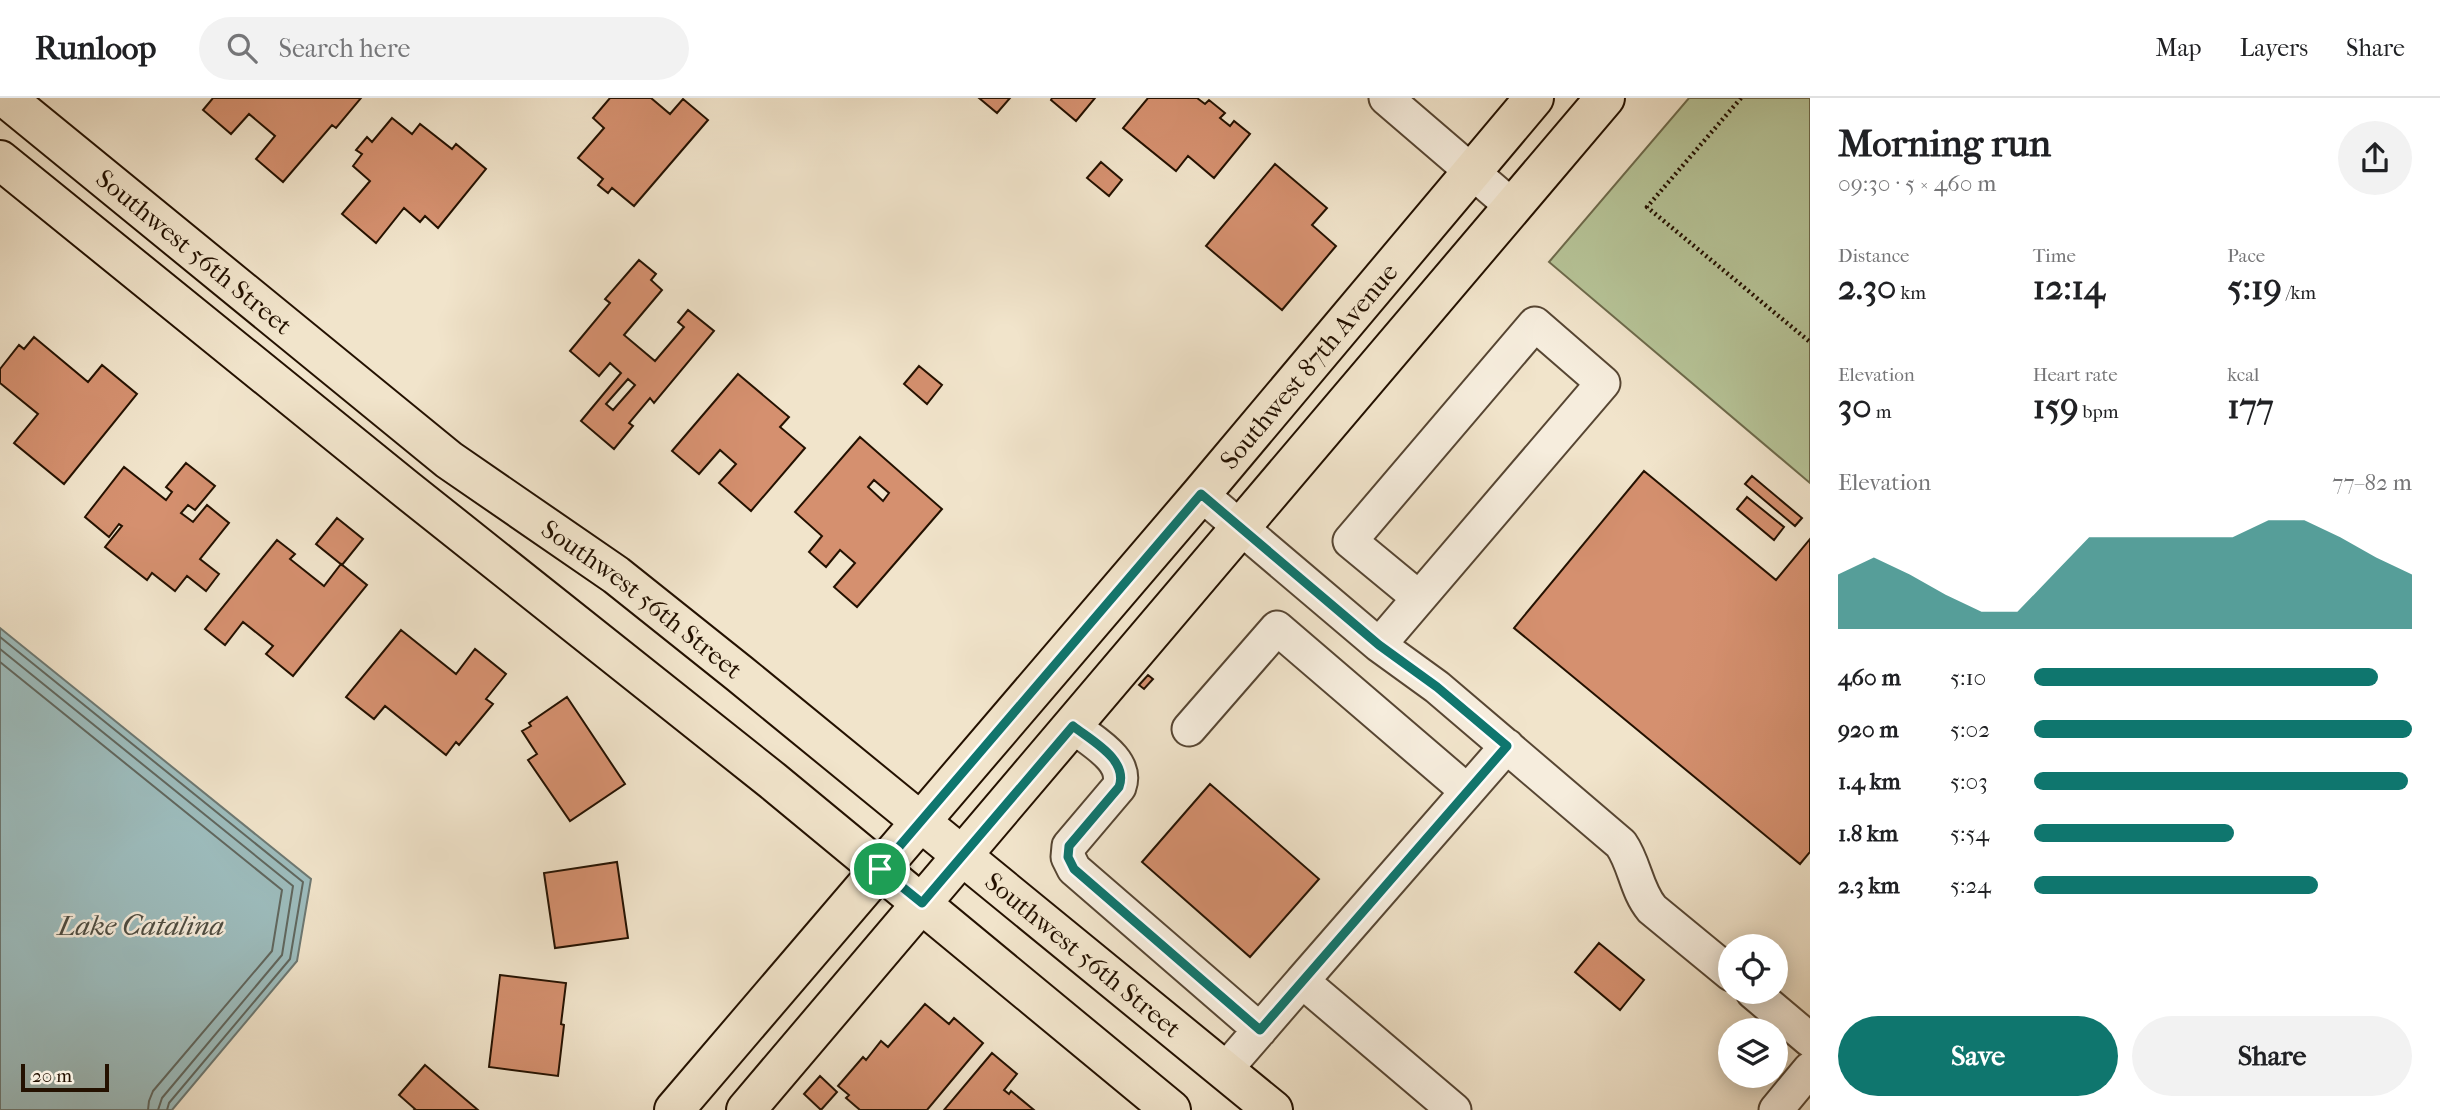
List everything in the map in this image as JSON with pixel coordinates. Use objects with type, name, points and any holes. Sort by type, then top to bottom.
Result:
[{"type":"main road","name":"Southwest 56th Street","points":[[6,98],[449,460],[616,575],[1273,1110]]},
{"type":"main road","name":"Southwest 87th Avenue","points":[[674,1110],[1201,494],[1534,98]]},
{"type":"main road","name":"Southwest 87th Avenue","points":[[746,1110],[1605,98]]},
{"type":"main road","name":"Southwest 56th Street","points":[[0,160],[406,489],[650,680],[1171,1110]]},
{"type":"main road","points":[[76,222],[108,181]]},
{"type":"street","points":[[1385,98],[1513,207]]},
{"type":"street","points":[[1379,645],[1604,383],[1535,324],[1350,541],[1419,598]]},
{"type":"street","points":[[1201,494],[1379,645],[1437,687],[1621,844],[1627,853],[1643,899],[1718,963]]},
{"type":"street","points":[[1189,729],[1277,628],[1467,791]]},
{"type":"street","points":[[1073,726],[1114,760],[1122,776],[1119,787],[1069,846],[1070,863],[1260,1030]]},
{"type":"street","points":[[1225,1070],[1507,746]]},
{"type":"street","points":[[1302,981],[1454,1110]]},
{"type":"street","points":[[1767,1004],[1810,1040]]},
{"type":"street","points":[[1776,1110],[1810,1069]]},
{"type":"path","points":[[1741,98],[1647,207],[1810,342]]},
{"type":"green space","points":[[1689,98],[1810,98],[1810,483],[1549,262]]},
{"type":"water","name":"Lake Catalina","points":[[0,628],[311,879],[297,961],[172,1110],[0,1110]]},
{"type":"building","points":[[213,98],[361,98],[336,128],[332,125],[283,182],[256,159],[275,136],[249,114],[231,134],[203,110]]},
{"type":"building","points":[[610,98],[651,98],[670,114],[683,99],[708,120],[634,206],[612,188],[608,193],[598,185],[603,179],[578,158],[604,128],[593,118]]},
{"type":"building","points":[[979,98],[1010,98],[997,113]]},
{"type":"building","points":[[1095,98],[1076,121],[1051,100]]},
{"type":"building","points":[[1148,98],[1197,98],[1205,104],[1209,100],[1225,113],[1220,118],[1230,126],[1234,121],[1250,134],[1214,178],[1188,156],[1176,171],[1123,128]]},
{"type":"building","points":[[392,118],[412,134],[420,124],[452,149],[456,144],[486,169],[438,228],[425,216],[420,222],[404,208],[376,243],[342,214],[370,181],[353,166],[362,154],[356,150],[367,137],[372,142]]},
{"type":"building","points":[[1101,162],[1122,180],[1109,196],[1087,178]]},
{"type":"building","points":[[1275,164],[1327,208],[1312,225],[1336,246],[1282,310],[1206,246]]},
{"type":"building","points":[[639,260],[656,274],[651,280],[662,290],[624,335],[655,361],[684,327],[678,322],[688,310],[714,331],[654,403],[650,398],[629,423],[633,426],[614,449],[581,421],[621,373],[610,363],[599,376],[570,351],[610,303],[605,299]],"holes":[[[628,379],[635,385],[613,410],[606,404]]]},
{"type":"building","points":[[34,337],[88,382],[102,365],[137,394],[64,484],[14,443],[38,414],[0,383],[0,369],[19,345],[24,349]]},
{"type":"building","points":[[919,366],[942,385],[927,404],[904,384]]},
{"type":"building","points":[[738,374],[789,417],[780,427],[805,448],[751,511],[719,483],[736,464],[720,450],[699,474],[672,451]]},
{"type":"building","points":[[860,437],[942,509],[857,607],[834,587],[855,563],[840,550],[826,567],[809,552],[822,536],[795,512]],"holes":[[[874,480],[889,493],[883,501],[868,487]]]},
{"type":"building","points":[[186,463],[215,486],[195,510],[188,505],[181,513],[193,522],[207,505],[229,523],[200,559],[219,574],[206,591],[187,576],[175,591],[152,573],[147,580],[105,547],[122,526],[119,524],[109,537],[85,517],[124,467],[166,500],[172,492],[166,487]]},
{"type":"building","points":[[1644,471],[1776,580],[1810,539],[1810,852],[1800,864],[1514,628]]},
{"type":"building","points":[[1752,476],[1802,518],[1795,526],[1745,484]]},
{"type":"building","points":[[1747,497],[1784,527],[1774,540],[1737,509]]},
{"type":"building","points":[[337,518],[363,539],[342,565],[316,544]]},
{"type":"building","points":[[277,540],[295,554],[290,559],[324,586],[341,564],[367,585],[293,676],[266,654],[273,646],[243,622],[225,645],[205,629]]},
{"type":"building","points":[[401,630],[456,674],[475,649],[506,674],[486,699],[493,704],[459,745],[456,742],[446,755],[385,706],[374,719],[346,697]]},
{"type":"building","points":[[1148,675],[1153,679],[1144,689],[1139,685]]},
{"type":"building","points":[[567,697],[625,784],[570,821],[528,760],[537,754],[522,731],[531,726],[529,723]]},
{"type":"building","points":[[1210,784],[1319,879],[1250,957],[1142,862]]},
{"type":"building","points":[[617,862],[628,938],[555,948],[544,873]]},
{"type":"building","points":[[1599,943],[1644,980],[1620,1010],[1575,972]]},
{"type":"building","points":[[500,975],[566,983],[558,1076],[489,1067]]},
{"type":"building","points":[[925,1004],[949,1024],[954,1018],[983,1043],[927,1110],[860,1110],[846,1098],[849,1095],[838,1086],[863,1057],[866,1060],[881,1041],[888,1047]]},
{"type":"building","points":[[992,1053],[1017,1074],[1004,1090],[1009,1094],[1011,1091],[1034,1110],[944,1110]]},
{"type":"building","points":[[425,1065],[478,1110],[414,1110],[399,1095]]},
{"type":"building","points":[[820,1076],[837,1092],[821,1110],[804,1094]]},
{"type":"route","points":[[1201,494],[1379,645],[1437,687],[1507,746],[1260,1030],[1070,863],[1069,846],[1119,787],[1122,776],[1118,764],[1073,726],[922,903],[880,869],[1118,587],[1201,494]]}]
